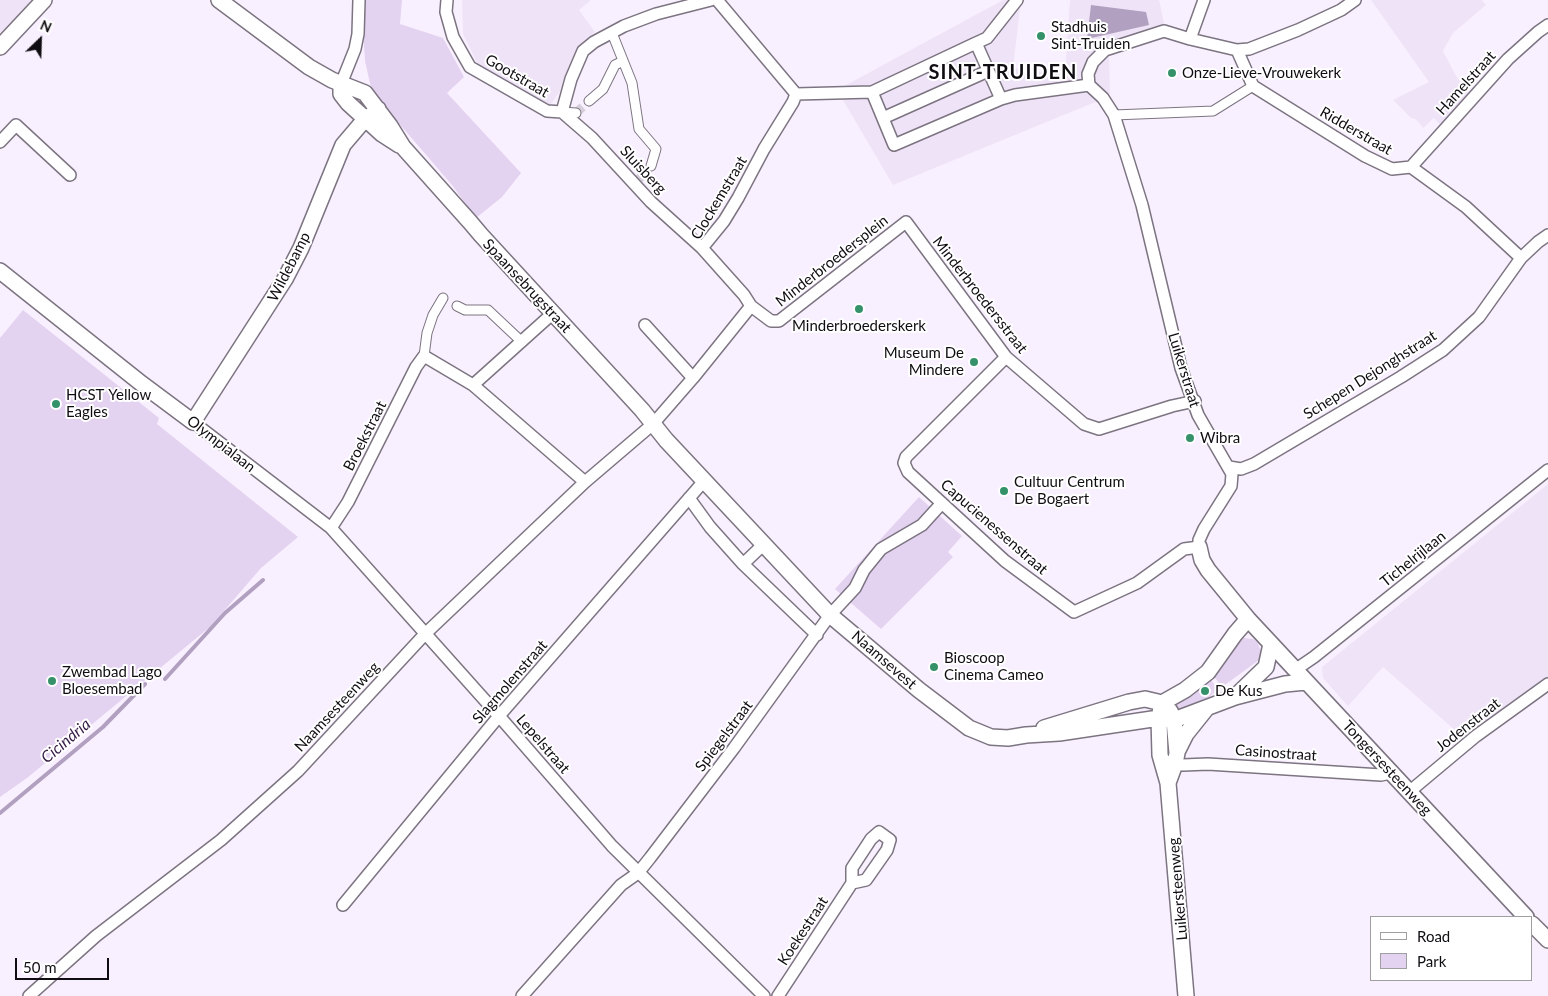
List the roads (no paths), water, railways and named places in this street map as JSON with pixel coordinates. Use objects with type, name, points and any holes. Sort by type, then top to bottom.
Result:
[{"type":"street","points":[[0,47],[44,0]]},
{"type":"street","name":"Spaansebrugstraat","points":[[219,0],[309,67],[341,84],[365,93],[403,147],[653,424]]},
{"type":"street","points":[[341,84],[355,49],[358,34],[359,0]]},
{"type":"street","name":"Gootstraat","points":[[446,0],[446,12],[453,37],[470,67],[547,111],[562,112]]},
{"type":"street","points":[[576,113],[562,112],[571,79],[583,51],[594,42],[656,14],[712,0]]},
{"type":"street","points":[[717,0],[796,94],[872,92],[987,38],[1016,0]]},
{"type":"street","points":[[1190,39],[1204,0]]},
{"type":"street","points":[[872,92],[894,145],[1001,99],[1016,95],[1089,85],[1088,74],[1093,62],[1105,50],[1164,31],[1237,50],[1250,49],[1341,10],[1355,0]]},
{"type":"street","name":"Hamelstraat","points":[[1411,167],[1508,59],[1548,25]]},
{"type":"street","points":[[612,33],[632,83],[639,129],[656,149],[652,166]]},
{"type":"street","points":[[976,43],[1001,99]]},
{"type":"street","points":[[1114,115],[1213,111],[1253,86],[1237,50]]},
{"type":"street","points":[[590,101],[603,89],[615,65],[623,61]]},
{"type":"street","points":[[883,118],[988,71]]},
{"type":"street","name":"Spaansebrugstraat","points":[[341,84],[341,94],[348,103],[382,134],[403,147]]},
{"type":"street","name":"Luikerstraat","points":[[1089,85],[1103,98],[1114,115],[1142,205],[1182,368],[1195,401],[1198,415],[1229,467]]},
{"type":"street","name":"Ridderstraat","points":[[1253,86],[1339,141],[1392,169],[1411,167]]},
{"type":"street","name":"Clockemstraat","points":[[751,306],[744,295],[702,248],[724,221],[796,94]]},
{"type":"street","name":"Wildebamp","points":[[193,422],[285,279],[301,248],[343,145],[378,109]]},
{"type":"street","name":"Sluisberg","points":[[562,112],[637,182],[651,202],[702,248]]},
{"type":"street","points":[[0,142],[16,125],[70,175]]},
{"type":"street","points":[[1411,167],[1466,207],[1521,258]]},
{"type":"street","name":"Minderbroedersstraat","points":[[906,222],[1006,357],[1084,424],[1100,429],[1172,406],[1195,401]]},
{"type":"street","name":"Minderbroedersplein","points":[[751,306],[771,321],[779,321],[906,222]]},
{"type":"street","name":"Schepen Dejonghstraat","points":[[1229,467],[1241,469],[1254,464],[1443,350],[1479,317],[1521,258],[1548,235]]},
{"type":"street","name":"Olympialaan","points":[[0,271],[142,384],[331,528],[426,634]]},
{"type":"street","name":"Broekstraat","points":[[331,528],[348,502],[416,367],[424,356],[432,315],[442,298]]},
{"type":"street","points":[[457,306],[464,310],[488,310],[522,342]]},
{"type":"street","points":[[653,424],[751,306]]},
{"type":"street","points":[[473,385],[552,314]]},
{"type":"street","points":[[645,325],[693,378]]},
{"type":"street","points":[[424,356],[473,385],[585,482]]},
{"type":"street","name":"Capucienessenstraat","points":[[1006,357],[906,457],[904,463],[908,472],[1005,561],[1074,612],[1138,584],[1184,549],[1199,547]]},
{"type":"street","name":"Naamsevest","points":[[653,424],[830,615],[919,690],[969,728],[991,737],[1008,738],[1059,733],[1159,718],[1174,720],[1235,697],[1285,684],[1306,682]]},
{"type":"street","name":"Naamsesteenweg","points":[[29,996],[96,936],[221,840],[260,807],[321,747],[426,634],[585,482],[653,424]]},
{"type":"street","points":[[1174,720],[1171,712],[1162,703],[1186,690],[1208,672],[1234,634],[1248,619],[1208,570],[1202,560],[1199,547],[1204,528],[1231,486],[1232,474],[1229,467]]},
{"type":"street","name":"Tichelrijlaan","points":[[1295,670],[1548,470]]},
{"type":"street","name":"Slagmolenstraat","points":[[343,906],[499,716],[704,481]]},
{"type":"street","points":[[689,498],[710,527],[743,564],[817,635]]},
{"type":"street","name":"Spiegelstraat","points":[[638,873],[734,748],[830,615],[855,588],[864,570],[881,549],[922,525],[942,503]]},
{"type":"street","points":[[743,564],[764,544]]},
{"type":"street","name":"Tongersesteenweg","points":[[1248,619],[1525,916]]},
{"type":"street","name":"Lepelstraat","points":[[426,634],[612,846],[764,996]]},
{"type":"street","points":[[1235,697],[1264,670],[1267,665],[1271,644]]},
{"type":"street","points":[[1235,697],[1295,670]]},
{"type":"street","name":"Jodenstraat","points":[[1409,792],[1476,736],[1548,684]]},
{"type":"street","name":"Naamsevest","points":[[1026,735],[1055,724],[1130,702],[1145,699],[1162,703]]},
{"type":"street","name":"Luikersteenweg","points":[[1162,703],[1159,718],[1160,755],[1168,782],[1186,996]]},
{"type":"street","name":"Luikersteenweg","points":[[1168,782],[1186,734],[1207,708]]},
{"type":"street","name":"Luikersteenweg","points":[[1174,720],[1176,759]]},
{"type":"street","points":[[1160,755],[1176,759]]},
{"type":"street","name":"Casinostraat","points":[[1176,759],[1208,764],[1381,775],[1391,773]]},
{"type":"street","points":[[522,996],[621,885],[638,873]]},
{"type":"street","name":"Koekestraat","points":[[778,996],[852,883]]},
{"type":"street","points":[[1533,925],[1548,940]]},
{"type":"waterway","name":"Cicindria","points":[[165,679],[225,613],[263,580]]},
{"type":"waterway","name":"Cicindria","points":[[0,813],[103,727],[145,684]]},
{"type":"tunnel","points":[[576,113],[589,101]]},
{"type":"tunnel","points":[[639,179],[651,166]]},
{"type":"place","name":"Stadhuis Sint-Truiden","points":[[1041,36]]},
{"type":"place","name":"Onze-Lieve-Vrouwekerk","points":[[1172,73]]},
{"type":"place","name":"Minderbroederskerk","points":[[859,309]]},
{"type":"place","name":"Museum De Mindere","points":[[974,362]]},
{"type":"place","name":"HCST Yellow Eagles","points":[[56,404]]},
{"type":"place","name":"Wibra","points":[[1190,438]]},
{"type":"place","name":"Cultuur Centrum De Bogaert","points":[[1004,491]]},
{"type":"place","name":"Bioscoop Cinema Cameo","points":[[934,667]]},
{"type":"place","name":"Zwembad Lago Bloesembad","points":[[52,681]]},
{"type":"place","name":"De Kus","points":[[1205,691]]},
{"type":"district","name":"SINT-TRUIDEN","points":[[1003,73]]}]
